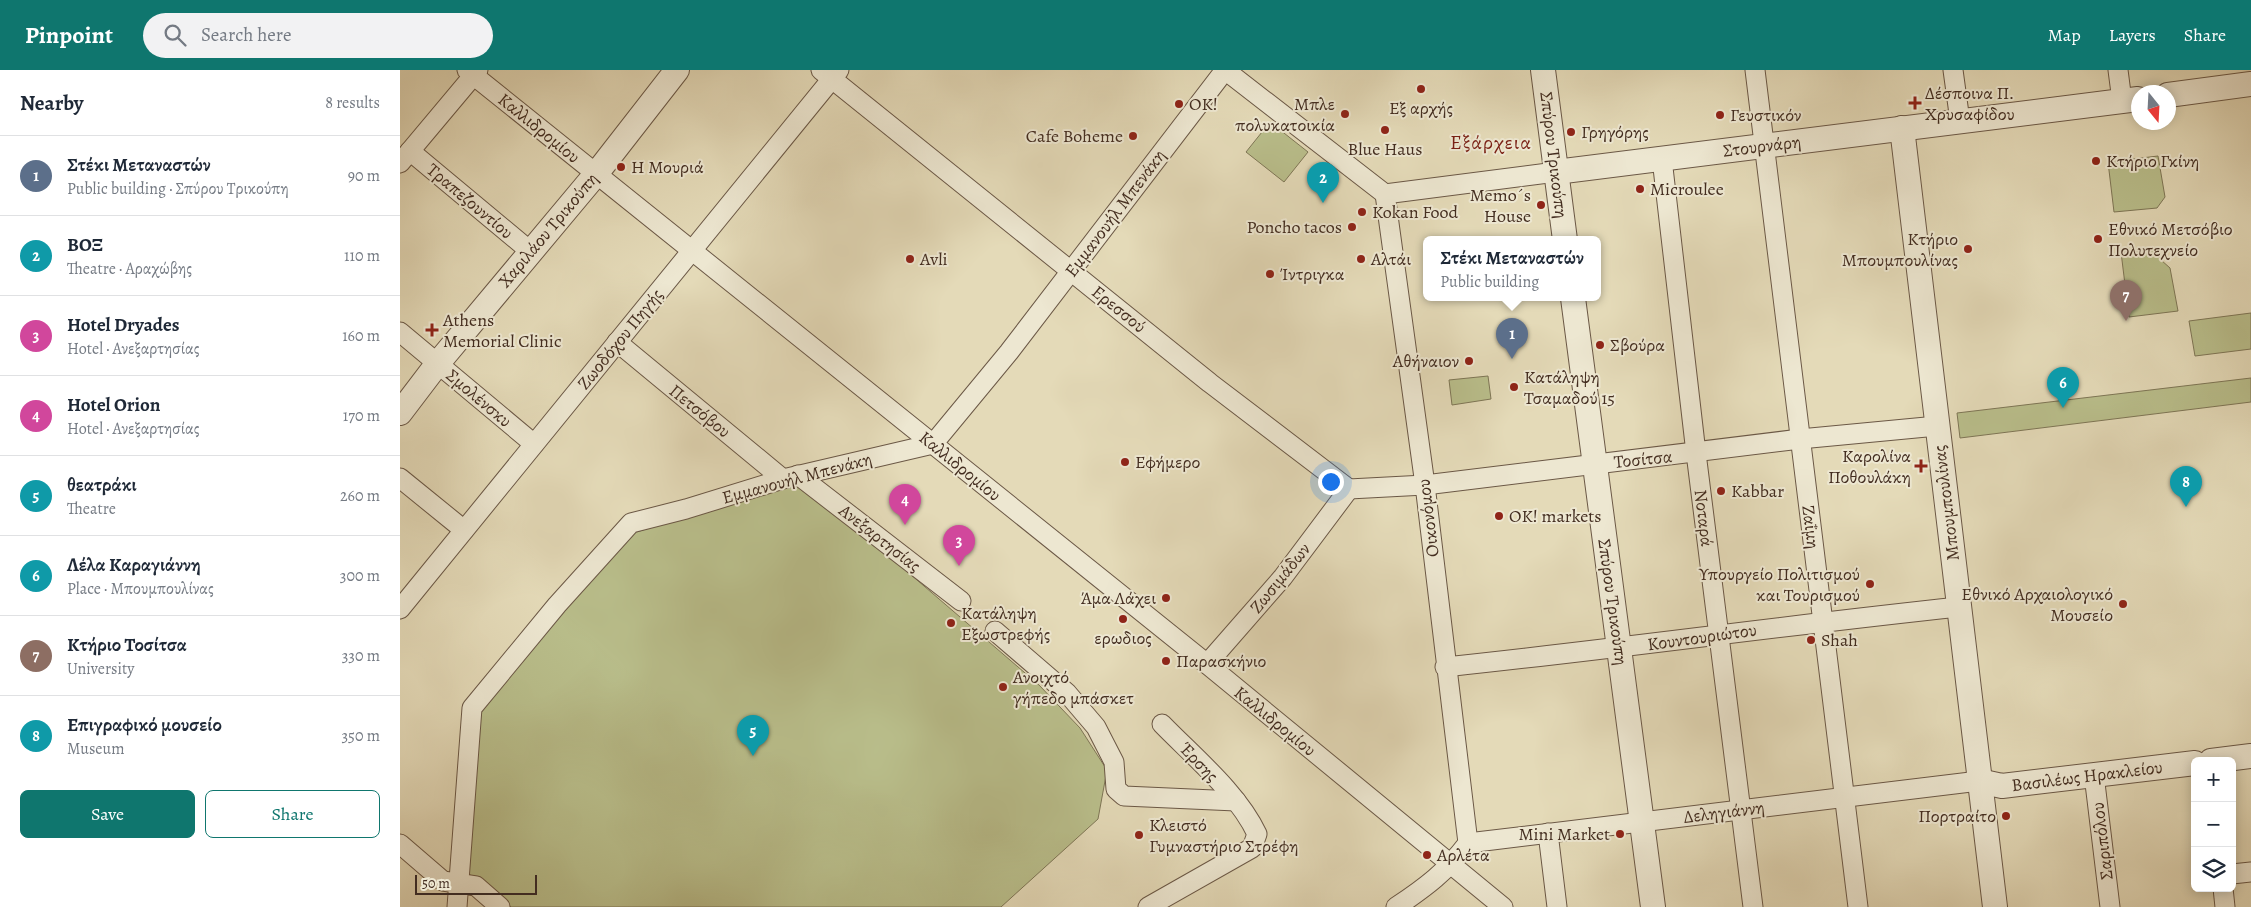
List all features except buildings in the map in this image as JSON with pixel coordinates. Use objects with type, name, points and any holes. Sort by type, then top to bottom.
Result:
[{"type":"street","name":"Χαριλάου Τρικούπη","points":[[400,413],[438,363],[596,174],[677,70]]},
{"type":"street","points":[[1225,70],[1385,194]]},
{"type":"street","name":"Εμμανουήλ Μπενάκη","points":[[457,907],[472,708],[557,605],[631,523],[686,509],[791,477],[933,444],[1009,352],[1225,70]]},
{"type":"street","name":"Σπύρου Τρικούπη","points":[[1543,70],[1564,236]]},
{"type":"street","name":"Ζαΐμη","points":[[1755,70],[1858,907]]},
{"type":"street","points":[[1953,70],[1960,121]]},
{"type":"street","points":[[2118,70],[2130,100]]},
{"type":"street","name":"Καλλιδρομίου","points":[[473,72],[596,174],[1207,664],[1503,907]]},
{"type":"street","points":[[405,157],[473,72]]},
{"type":"street","name":"Ερεσσού","points":[[831,73],[1210,383],[1349,490]]},
{"type":"street","name":"Ζωοδόχου Πηγής","points":[[400,609],[692,250],[831,73]]},
{"type":"street","points":[[2176,94],[2251,84]]},
{"type":"street","name":"Στουρνάρη","points":[[1385,194],[2130,100]]},
{"type":"street","name":"Μπουμπουλίνας","points":[[1902,128],[1995,907]]},
{"type":"street","name":"Τραπεζουντίου","points":[[405,157],[530,251]]},
{"type":"street","name":"Νοταρά","points":[[1662,159],[1696,453],[1753,907]]},
{"type":"street","name":"Οικονόμου","points":[[1385,194],[1425,485],[1468,843]]},
{"type":"street","name":"Σπύρου Τρικούπη","points":[[1572,301],[1653,907]]},
{"type":"street","name":"Σμολένσκυ","points":[[400,332],[534,444]]},
{"type":"street","name":"Πετσόβου","points":[[617,342],[791,477]]},
{"type":"street","name":"Τοσίτσα","points":[[1349,490],[1425,485],[1800,439],[1937,426]]},
{"type":"street","name":"Ανεξαρτησίας","points":[[791,477],[961,600]]},
{"type":"street","points":[[400,478],[464,530]]},
{"type":"street","name":"Ζωσιμάδων","points":[[1207,664],[1283,577],[1349,490]]},
{"type":"street","name":"Κουντουριώτου","points":[[1446,667],[1619,648],[1822,621],[1959,607]]},
{"type":"street","points":[[995,631],[1067,692],[1096,728],[1114,762],[1116,789],[1124,796],[1236,801],[1250,818],[1257,834],[1252,848],[1148,907]]},
{"type":"street","name":"Έρσης","points":[[1162,724],[1236,801]]},
{"type":"street","points":[[2236,758],[2251,756]]},
{"type":"street","name":"Βασιλέως Ηρακλείου","points":[[1980,781],[2002,786],[2191,763]]},
{"type":"street","name":"Σαριπόλου","points":[[2094,775],[2110,907]]},
{"type":"street","name":"Δεληγιάννη","points":[[1468,843],[1980,781]]},
{"type":"street","points":[[1548,833],[1557,907]]},
{"type":"street","points":[[1396,907],[1432,883],[1451,866],[1468,843]]},
{"type":"street","points":[[400,844],[443,881],[476,886],[500,907]]},
{"type":"street","points":[[2236,874],[2251,872]]},
{"type":"street","points":[[2223,892],[2225,907]]},
{"type":"green space","points":[[1270,122],[1308,152],[1284,182],[1246,152]]},
{"type":"green space","points":[[2158,156],[2165,197],[2157,208],[2114,212],[2108,162]]},
{"type":"green space","points":[[2155,250],[2161,260],[2170,268],[2178,311],[2129,317],[2121,252]]},
{"type":"green space","points":[[2251,313],[2251,349],[2195,356],[2189,321]]},
{"type":"green space","points":[[1488,376],[1491,399],[1452,405],[1449,380]]},
{"type":"green space","points":[[2251,378],[2251,402],[1960,438],[1957,413]]},
{"type":"green space","points":[[802,481],[1039,685],[1080,728],[1107,770],[1098,819],[1001,907],[511,907],[464,870],[477,712],[630,534]]},
{"type":"place","name":"Εξ αρχής","points":[[1421,89]]},
{"type":"place","name":"Δέσποινα Π. Χρυσαφίδου","points":[[1915,103]]},
{"type":"place","name":"ΟΚ!","points":[[1179,104]]},
{"type":"place","name":"Μπλε πολυκατοικία","points":[[1345,114]]},
{"type":"place","name":"Γευστικόν","points":[[1720,115]]},
{"type":"place","name":"Blue Haus","points":[[1385,130]]},
{"type":"place","name":"Γρηγόρης","points":[[1571,132]]},
{"type":"place","name":"Cafe Boheme","points":[[1133,136]]},
{"type":"place","name":"Κτήριο Γκίνη","points":[[2096,161]]},
{"type":"place","name":"Η Μουριά","points":[[621,167]]},
{"type":"place","name":"Microulee","points":[[1640,189]]},
{"type":"place","name":"ΒΟΞ","points":[[1323,203]]},
{"type":"place","name":"Memo´s House","points":[[1541,205]]},
{"type":"place","name":"Kokan Food","points":[[1362,212]]},
{"type":"place","name":"Poncho tacos","points":[[1352,227]]},
{"type":"place","name":"Εθνικό Μετσόβιο Πολυτεχνείο","points":[[2098,239]]},
{"type":"place","name":"Κτήριο Μπουμπουλίνας","points":[[1968,249]]},
{"type":"place","name":"Avli","points":[[910,259]]},
{"type":"place","name":"Αλτάι","points":[[1361,259]]},
{"type":"place","name":"Ίντριγκα","points":[[1270,274]]},
{"type":"place","name":"Κτήριο Τοσίτσα","points":[[2126,321]]},
{"type":"place","name":"Athens Memorial Clinic","points":[[432,330]]},
{"type":"place","name":"Σβούρα","points":[[1600,345]]},
{"type":"place","name":"Στέκι Μεταναστών","points":[[1512,359]]},
{"type":"place","name":"Αθήναιον","points":[[1469,361]]},
{"type":"place","name":"Κατάληψη Τσαμαδού 15","points":[[1514,387]]},
{"type":"place","name":"Λέλα Καραγιάννη","points":[[2063,408]]},
{"type":"place","name":"Εφήμερο","points":[[1125,462]]},
{"type":"place","name":"Καρολίνα Ποθουλάκη","points":[[1921,466]]},
{"type":"place","name":"Kabbar","points":[[1721,491]]},
{"type":"place","name":"Επιγραφικό μουσείο","points":[[2186,507]]},
{"type":"place","name":"OK! markets","points":[[1499,516]]},
{"type":"place","name":"Hotel Orion","points":[[905,525]]},
{"type":"place","name":"Hotel Dryades","points":[[959,566]]},
{"type":"place","name":"Υπουργείο Πολιτισμού και Τουρισμού","points":[[1870,584]]},
{"type":"place","name":"Άμα Λάχει","points":[[1166,598]]},
{"type":"place","name":"Εθνικό Αρχαιολογικό Μουσείο","points":[[2123,604]]},
{"type":"place","name":"ερωδιος","points":[[1123,619]]},
{"type":"place","name":"Κατάληψη Εξωστρεφής","points":[[951,623]]},
{"type":"place","name":"Shah","points":[[1811,640]]},
{"type":"place","name":"Παρασκήνιο","points":[[1166,661]]},
{"type":"place","name":"Ανοιχτό γήπεδο μπάσκετ","points":[[1003,687]]},
{"type":"place","name":"θεατράκι","points":[[753,756]]},
{"type":"place","name":"Πορτραίτο","points":[[2006,816]]},
{"type":"place","name":"Mini Market","points":[[1620,834]]},
{"type":"place","name":"Κλειστό Γυμναστήριο Στρέφη","points":[[1139,835]]},
{"type":"place","name":"Αρλέτα","points":[[1427,855]]},
{"type":"district","name":"Εξάρχεια","points":[[1491,142]]}]
